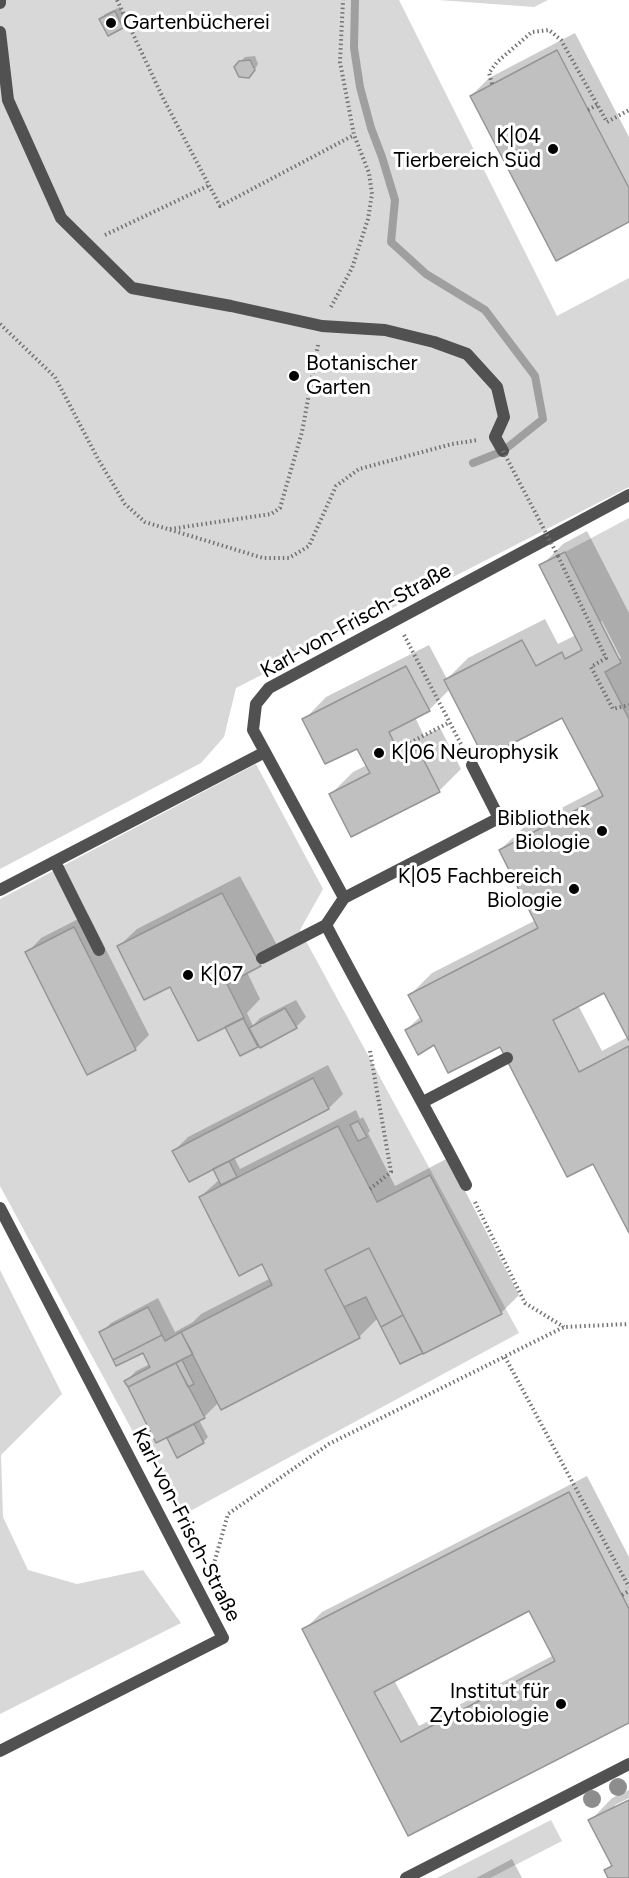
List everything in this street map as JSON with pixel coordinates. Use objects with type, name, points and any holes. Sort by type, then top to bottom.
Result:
[{"type":"lane","points":[[0,32],[4,101],[61,218],[132,288],[322,326],[384,330],[434,342],[467,354],[497,387],[504,417],[495,437],[502,451]]},
{"type":"lane","name":"Karl-von-Frisch-Straße","points":[[344,898],[253,730],[256,704],[269,688],[629,495]]},
{"type":"lane","points":[[0,890],[265,752]]},
{"type":"lane","points":[[262,958],[326,925],[344,898],[499,818],[472,765]]},
{"type":"lane","points":[[55,862],[99,950]]},
{"type":"lane","points":[[326,925],[466,1185]]},
{"type":"lane","points":[[423,1102],[507,1058]]},
{"type":"lane","name":"Karl-von-Frisch-Straße","points":[[0,1208],[223,1638],[0,1751]]},
{"type":"lane","points":[[406,1878],[629,1764]]},
{"type":"path","points":[[117,0],[164,100],[220,206],[354,135]]},
{"type":"path","points":[[167,529],[271,514],[280,508],[302,432],[322,326],[352,268],[368,219],[372,194],[369,173],[354,135],[340,62],[344,0]]},
{"type":"path","points":[[492,84],[489,74],[497,62],[532,32],[549,30],[561,40],[607,122],[629,110]]},
{"type":"path","points":[[588,110],[597,105]]},
{"type":"path","points":[[87,244],[210,185]]},
{"type":"path","points":[[0,324],[55,376],[98,459],[125,504],[145,522],[263,558],[290,558],[309,546],[336,486],[359,469],[452,444],[495,437]]},
{"type":"path","points":[[502,451],[558,556],[606,658],[591,667],[613,709],[629,705]]},
{"type":"path","points":[[396,620],[472,765]]},
{"type":"path","points":[[398,749],[450,722]]},
{"type":"path","points":[[370,1048],[391,1172],[370,1189]]},
{"type":"path","points":[[466,1185],[525,1303],[564,1327]]},
{"type":"path","points":[[204,1600],[228,1514],[329,1444],[564,1327],[629,1324]]},
{"type":"path","points":[[505,1357],[629,1589],[622,1595]]},
{"type":"shaded area","name":"Botanischer Garten","points":[[0,0],[399,0],[557,316],[629,278],[629,487],[236,688],[224,737],[201,763],[0,869]]},
{"type":"shaded area","points":[[438,0],[548,0],[534,7]]},
{"type":"shaded area","points":[[629,518],[629,719],[605,672],[621,663],[565,552]]},
{"type":"shaded area","points":[[256,764],[323,889],[300,930],[519,1333],[179,1517],[0,1186],[0,899]]},
{"type":"shaded area","points":[[0,1270],[62,1394],[1,1455],[3,1517],[28,1570],[77,1584],[143,1570],[181,1623],[0,1714]]},
{"type":"shaded area","points":[[551,1820],[562,1841],[494,1876],[490,1878],[437,1878]]},
{"type":"building","name":"Gartenbücherei","points":[[115,11],[123,28],[108,36],[99,19]]},
{"type":"building","name":"K|04 Tierbereich Süd","points":[[557,50],[629,188],[629,222],[556,261],[470,96]]},
{"type":"building","points":[[250,60],[255,70],[249,78],[239,77],[234,67],[239,61]]},
{"type":"building","name":"K|05 Fachbereich Biologie","points":[[565,552],[621,663],[605,672],[629,719],[629,1041],[604,993],[553,1020],[579,1072],[629,1046],[629,1233],[593,1164],[567,1177],[500,1047],[448,1073],[434,1045],[418,1055],[405,1030],[422,1021],[408,995],[538,928],[499,850],[603,796],[562,718],[484,758],[444,680],[522,640],[536,666],[562,652],[565,659],[582,650],[539,565]]},
{"type":"building","name":"K|06 Neurophysik","points":[[406,666],[430,711],[389,732],[401,757],[418,749],[440,792],[351,837],[329,794],[370,773],[357,749],[325,764],[302,719]]},
{"type":"building","name":"K|07","points":[[222,893],[261,966],[227,984],[244,1018],[198,1041],[170,987],[144,1000],[117,946]]},
{"type":"building","points":[[74,927],[136,1050],[87,1075],[25,952]]},
{"type":"building","points":[[285,1008],[297,1028],[260,1048],[249,1028]]},
{"type":"building","points":[[243,1018],[258,1047],[240,1056],[225,1027]]},
{"type":"building","points":[[313,1078],[329,1109],[189,1182],[172,1151]]},
{"type":"building","points":[[358,1121],[367,1137],[358,1141],[350,1125]]},
{"type":"building","points":[[338,1126],[377,1202],[430,1175],[502,1314],[423,1354],[369,1248],[325,1270],[360,1338],[221,1410],[181,1332],[272,1285],[262,1264],[239,1276],[199,1197]]},
{"type":"building","points":[[229,1161],[237,1177],[221,1185],[213,1169]]},
{"type":"building","points":[[369,1248],[403,1315],[381,1327],[366,1297],[344,1307],[325,1270]]},
{"type":"building","points":[[148,1307],[162,1335],[113,1360],[99,1332]]},
{"type":"building","points":[[403,1315],[423,1353],[400,1364],[381,1327]]},
{"type":"building","points":[[181,1332],[193,1354],[128,1387],[124,1381],[150,1367],[143,1353],[116,1366],[113,1360],[162,1335],[165,1341]]},
{"type":"building","points":[[182,1360],[194,1384],[188,1387],[176,1363]]},
{"type":"building","points":[[176,1363],[205,1418],[156,1443],[128,1387]]},
{"type":"building","points":[[194,1424],[204,1443],[177,1458],[167,1438]]},
{"type":"building","points":[[569,1492],[629,1609],[629,1723],[408,1836],[302,1629]],"holes":[[[529,1611],[555,1661],[401,1742],[374,1692]]]},
{"type":"building","points":[[629,1800],[629,1878],[608,1878],[604,1870],[612,1866],[588,1820]]},
{"type":"waterway","points":[[355,0],[354,48],[360,87],[395,200],[391,242],[426,274],[485,310],[535,376],[543,419],[503,451],[473,463]]},
{"type":"place","name":"Gartenbücherei","points":[[111,23]]},
{"type":"place","name":"K|04 Tierbereich Süd","points":[[553,149]]},
{"type":"place","name":"Botanischer Garten","points":[[294,376]]},
{"type":"place","name":"K|06 Neurophysik","points":[[379,753]]},
{"type":"place","name":"Bibliothek Biologie","points":[[602,831]]},
{"type":"place","name":"K|05 Fachbereich Biologie","points":[[574,889]]},
{"type":"place","name":"K|07","points":[[188,975]]},
{"type":"place","name":"Institut für Zytobiologie","points":[[561,1704]]}]
